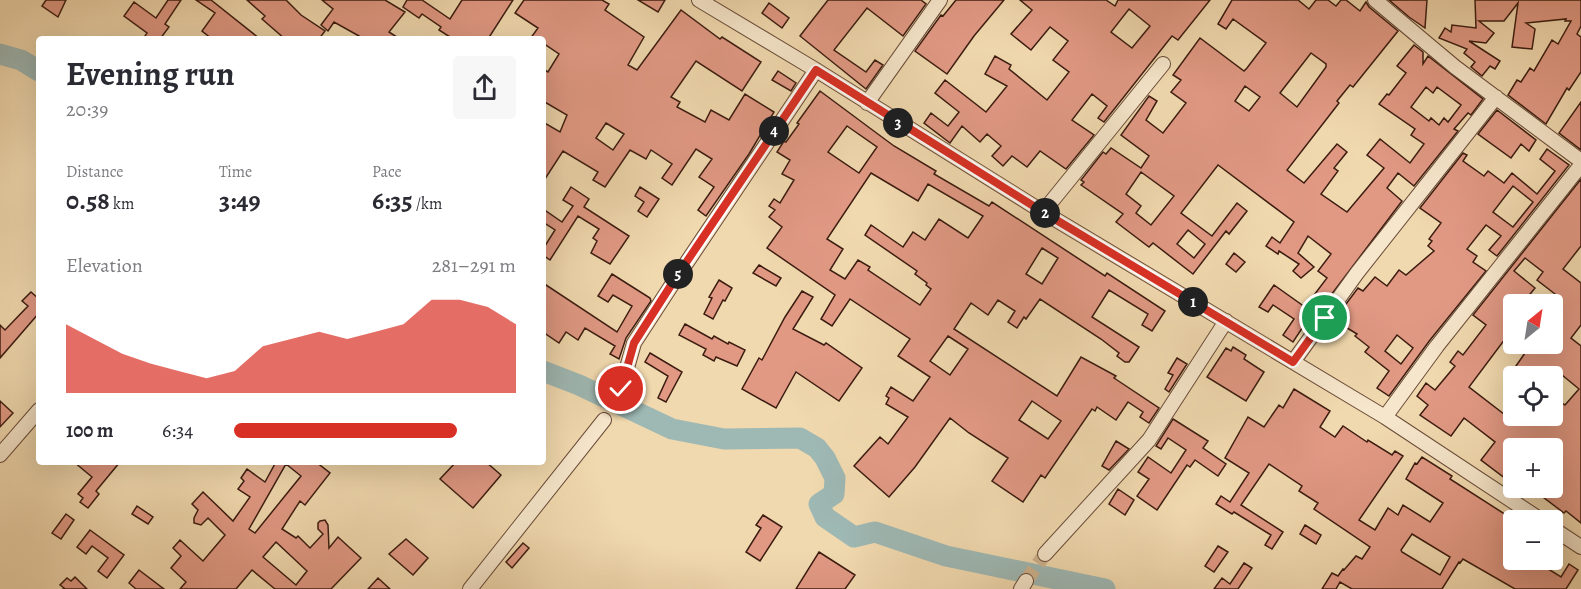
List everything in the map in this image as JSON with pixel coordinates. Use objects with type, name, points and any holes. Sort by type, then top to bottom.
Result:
[{"type":"street","points":[[699,0],[1043,212],[1385,417],[1526,510]]},
{"type":"street","points":[[867,103],[940,0]]},
{"type":"street","points":[[1375,0],[1455,67],[1581,163],[1437,346],[1385,417]]},
{"type":"street","points":[[1043,212],[1163,64]]},
{"type":"street","points":[[621,389],[634,343],[816,70]]},
{"type":"street","points":[[1293,362],[1357,273],[1496,97]]},
{"type":"street","points":[[1046,554],[1149,440],[1226,321]]},
{"type":"street","points":[[0,455],[36,413]]},
{"type":"street","points":[[470,589],[604,420]]},
{"type":"street","points":[[1563,535],[1581,547]]},
{"type":"path","points":[[604,420],[621,389]]},
{"type":"building","points":[[46,0],[66,0],[58,17],[42,6]]},
{"type":"building","points":[[168,0],[181,0],[165,24],[169,27],[162,36],[145,36],[147,33],[124,16],[134,2],[156,18]]},
{"type":"building","points":[[196,0],[211,0],[256,36],[208,36],[202,31],[215,13]]},
{"type":"building","points":[[247,0],[286,0],[301,15],[325,31],[321,36],[282,36],[262,19],[265,16]]},
{"type":"building","points":[[322,0],[385,0],[405,12],[389,32],[395,36],[359,36],[334,22],[328,31],[321,25],[333,9]]},
{"type":"building","points":[[407,0],[422,0],[450,19],[462,0],[513,0],[490,36],[448,36],[439,30],[441,27],[422,14],[419,18],[403,7]]},
{"type":"building","points":[[524,0],[602,0],[609,4],[605,10],[644,37],[628,65],[637,70],[681,10],[720,39],[722,37],[761,62],[742,91],[696,61],[671,97],[680,102],[677,107],[705,122],[711,110],[729,120],[745,94],[774,112],[749,154],[706,216],[698,210],[714,187],[699,177],[712,159],[696,149],[672,185],[662,178],[672,164],[651,150],[646,159],[630,150],[605,187],[593,180],[598,172],[563,151],[546,177],[546,124],[560,132],[567,115],[546,103],[546,71],[548,72],[559,54],[546,45],[546,36],[532,36],[538,28],[515,13]],"holes":[[[606,123],[624,134],[613,150],[596,138]]]},
{"type":"building","points":[[638,0],[665,0],[658,12]]},
{"type":"building","points":[[828,0],[921,0],[926,4],[903,36],[867,8],[834,50],[866,72],[875,60],[883,65],[866,89],[800,36]]},
{"type":"building","points":[[956,0],[1004,0],[947,74],[915,51],[941,15],[943,16]]},
{"type":"building","points":[[1020,0],[1106,0],[1115,6],[1118,0],[1210,0],[1178,40],[1172,36],[1104,122],[1098,118],[1107,106],[1092,94],[1072,120],[1094,135],[1066,169],[1040,151],[1027,167],[1012,156],[1003,166],[992,156],[1001,146],[987,134],[980,142],[962,126],[950,143],[924,123],[931,113],[948,126],[959,112],[935,93],[945,80],[986,112],[1007,86],[985,74],[995,56],[1011,65],[1009,69],[1047,100],[1069,72],[1053,60],[1068,41],[1050,27],[1031,50],[1011,34],[1032,10]],"holes":[[[1129,9],[1150,26],[1132,48],[1111,32]]]},
{"type":"building","points":[[1232,0],[1298,0],[1309,9],[1316,0],[1328,0],[1336,6],[1341,0],[1346,0],[1360,11],[1366,2],[1398,31],[1353,87],[1350,85],[1337,101],[1339,103],[1287,170],[1304,183],[1337,144],[1347,152],[1334,168],[1338,171],[1321,194],[1347,212],[1384,168],[1367,155],[1380,139],[1410,163],[1424,144],[1411,135],[1415,129],[1379,104],[1406,73],[1397,66],[1414,45],[1423,52],[1423,64],[1428,56],[1483,99],[1471,115],[1468,113],[1454,129],[1458,131],[1414,186],[1398,173],[1387,188],[1402,201],[1322,307],[1318,304],[1293,342],[1283,335],[1294,319],[1273,305],[1268,312],[1259,307],[1274,285],[1305,307],[1327,278],[1318,271],[1331,254],[1308,236],[1298,253],[1314,267],[1301,278],[1293,271],[1299,264],[1279,251],[1278,254],[1266,246],[1272,237],[1280,243],[1294,222],[1218,165],[1181,213],[1212,236],[1237,203],[1247,211],[1229,234],[1226,231],[1193,274],[1153,243],[1149,247],[1116,222],[1123,214],[1081,185],[1084,182],[1081,180],[1103,152],[1106,154],[1111,148],[1141,168],[1149,156],[1121,135],[1149,96],[1157,101],[1146,120],[1163,133],[1186,103],[1171,92],[1181,80],[1173,75],[1200,38],[1244,71],[1266,43],[1233,19],[1226,29],[1218,24]],"holes":[[[1311,53],[1326,64],[1297,107],[1280,93]],[[1245,86],[1260,97],[1249,111],[1235,101]],[[1426,87],[1433,93],[1437,87],[1461,105],[1448,122],[1444,118],[1439,125],[1431,118],[1429,121],[1411,107]],[[1141,172],[1174,196],[1151,225],[1136,213],[1141,206],[1126,194]],[[1188,230],[1205,244],[1194,258],[1177,244]]]},
{"type":"building","points":[[1389,0],[1427,0],[1425,28],[1409,17]]},
{"type":"building","points":[[1475,0],[1581,0],[1581,26],[1577,34],[1581,37],[1581,72],[1569,90],[1567,88],[1546,124],[1508,95],[1517,80],[1521,82],[1530,68],[1534,71],[1552,40],[1558,44],[1571,21],[1565,21],[1566,19],[1526,23],[1535,29],[1532,49],[1512,47],[1518,3],[1504,21],[1479,21],[1494,33],[1486,43],[1469,41],[1500,61],[1495,69],[1490,66],[1482,76],[1471,67],[1475,62],[1464,53],[1467,49],[1439,38],[1445,28],[1451,32],[1452,25],[1476,28]]},
{"type":"building","points":[[769,3],[789,18],[782,28],[762,13]]},
{"type":"building","points":[[778,71],[796,83],[791,91],[772,80]]},
{"type":"building","points":[[820,91],[894,146],[936,171],[934,174],[989,206],[992,202],[1105,276],[1107,273],[1165,311],[1152,331],[1142,325],[1148,314],[1109,290],[1092,317],[1139,347],[1129,362],[1117,356],[1119,353],[1101,339],[1040,299],[1017,328],[1008,322],[1015,311],[998,300],[988,315],[971,303],[954,329],[1057,396],[1081,357],[1116,376],[1114,378],[1159,408],[1149,423],[1140,417],[1143,412],[1128,402],[1116,420],[1097,407],[1095,411],[1092,409],[1045,478],[1041,475],[1023,502],[992,481],[1008,458],[950,418],[915,467],[889,497],[854,466],[880,437],[888,444],[908,417],[886,404],[889,398],[886,396],[891,387],[913,401],[930,377],[898,356],[910,339],[850,299],[832,326],[821,319],[835,295],[767,248],[782,227],[769,217],[775,210],[769,206],[774,199],[780,203],[794,180],[782,174],[790,160],[777,152],[799,124],[797,123]],"holes":[[[847,126],[877,147],[859,173],[828,152]],[[871,173],[918,201],[928,184],[983,216],[968,238],[939,219],[925,240],[913,232],[903,247],[871,225],[865,235],[917,271],[915,274],[931,289],[920,305],[868,270],[870,267],[858,260],[845,279],[830,270],[843,249],[827,239]],[[1042,248],[1058,258],[1042,284],[1026,274]],[[948,336],[968,349],[950,375],[930,361]],[[1032,401],[1061,421],[1048,439],[1019,420]]]},
{"type":"building","points":[[1581,102],[1581,150],[1559,133]]},
{"type":"building","points":[[1497,110],[1536,140],[1529,151],[1521,144],[1511,158],[1478,134]]},
{"type":"building","points":[[1547,149],[1569,165],[1497,256],[1489,250],[1501,236],[1486,225],[1467,249],[1477,256],[1473,262],[1486,271],[1430,340],[1389,396],[1377,388],[1389,371],[1365,352],[1369,347],[1355,336],[1357,334],[1334,320],[1358,288],[1363,291],[1375,277],[1387,286],[1399,270],[1406,275],[1434,251],[1428,246],[1432,241],[1429,239],[1441,223],[1420,208],[1463,153],[1467,155],[1463,161],[1484,176],[1488,171],[1504,183],[1512,173],[1537,194],[1555,171],[1540,159]],"holes":[[[1513,186],[1533,202],[1513,227],[1493,212]],[[1397,335],[1413,348],[1401,364],[1385,351]]]},
{"type":"building","points":[[1581,179],[1581,246],[1563,269],[1581,283],[1581,325],[1571,338],[1581,346],[1581,523],[1544,498],[1563,498],[1563,438],[1503,438],[1503,477],[1481,460],[1495,442],[1464,418],[1451,436],[1420,415],[1428,405],[1417,396],[1426,383],[1435,390],[1455,366],[1450,362],[1458,351],[1463,355],[1486,325],[1473,315]]},
{"type":"building","points":[[571,187],[589,199],[584,207],[629,236],[610,264],[591,253],[597,241],[593,238],[599,229],[578,216],[550,260],[546,257],[546,244],[555,230],[546,224],[546,211],[562,222],[573,206],[563,200]]},
{"type":"building","points":[[640,187],[659,199],[647,217],[638,211],[644,202],[635,196]]},
{"type":"building","points":[[1234,253],[1245,262],[1236,272],[1226,264]]},
{"type":"building","points":[[759,265],[781,278],[776,286],[753,273]]},
{"type":"building","points":[[612,274],[650,298],[651,301],[626,338],[619,359],[610,354],[615,346],[585,328],[578,340],[566,332],[559,343],[546,334],[546,285],[617,332],[632,306],[613,295],[608,302],[598,296]]},
{"type":"building","points":[[719,280],[732,288],[713,319],[704,314],[712,298],[709,297]]},
{"type":"building","points":[[802,291],[813,297],[793,329],[824,345],[826,343],[862,368],[839,401],[796,372],[776,408],[742,389],[759,358],[762,360]]},
{"type":"building","points":[[31,292],[36,296],[36,316],[0,358],[0,325],[5,330],[28,306],[22,301]]},
{"type":"building","points":[[685,324],[712,339],[714,336],[745,350],[737,366],[716,357],[714,361],[703,355],[706,349],[679,335]]},
{"type":"building","points":[[1233,347],[1246,355],[1244,359],[1264,372],[1246,401],[1207,377],[1226,348],[1231,351]]},
{"type":"building","points":[[650,353],[682,372],[666,402],[658,398],[668,376],[645,362]]},
{"type":"building","points":[[1177,358],[1187,364],[1169,392],[1165,389],[1173,375],[1168,373]]},
{"type":"building","points":[[1294,389],[1330,411],[1320,427],[1335,437],[1343,426],[1392,455],[1395,451],[1403,456],[1359,520],[1375,530],[1388,508],[1398,515],[1403,505],[1430,522],[1443,503],[1406,479],[1415,463],[1417,464],[1422,457],[1452,476],[1450,479],[1503,513],[1503,570],[1550,570],[1561,577],[1569,564],[1578,570],[1566,589],[1515,589],[1463,559],[1442,589],[1352,589],[1340,582],[1336,589],[1322,589],[1332,573],[1338,576],[1356,556],[1362,559],[1370,547],[1314,509],[1318,503],[1299,491],[1302,486],[1269,464],[1241,505],[1283,532],[1272,549],[1265,545],[1271,535],[1234,512],[1232,514],[1216,504],[1221,496],[1230,502],[1249,473],[1225,458],[1248,417],[1264,427],[1279,405],[1283,408]],"holes":[[[1412,534],[1450,557],[1440,575],[1402,552],[1401,550]]]},
{"type":"building","points":[[0,401],[13,413],[0,427]]},
{"type":"building","points":[[1173,419],[1208,441],[1203,448],[1226,464],[1218,476],[1195,460],[1190,467],[1187,465],[1157,510],[1137,496],[1149,479],[1138,472],[1148,457],[1171,473],[1186,450],[1168,438],[1161,449],[1156,446]]},
{"type":"building","points":[[1116,441],[1129,449],[1109,470],[1102,466]]},
{"type":"building","points":[[78,465],[118,465],[96,491],[99,494],[88,508],[80,502],[83,498],[78,494],[92,477]]},
{"type":"building","points":[[274,465],[285,465],[249,529],[255,533],[301,476],[287,465],[320,465],[330,473],[305,505],[300,501],[282,529],[296,538],[298,536],[310,548],[323,534],[318,529],[318,523],[325,520],[328,525],[329,548],[338,537],[361,558],[331,589],[275,589],[252,570],[236,589],[180,589],[186,582],[171,568],[181,556],[173,548],[180,540],[203,561],[225,535],[208,518],[201,525],[194,523],[198,510],[192,504],[203,492],[233,521],[250,497],[238,489],[244,481],[241,478],[247,469],[265,482]],"holes":[[[276,542],[307,571],[296,585],[263,557]]]},
{"type":"building","points":[[453,465],[489,465],[501,475],[473,508],[440,479]]},
{"type":"building","points":[[1118,489],[1134,500],[1125,515],[1109,504]]},
{"type":"building","points":[[137,506],[153,517],[148,524],[132,514]]},
{"type":"building","points":[[66,514],[74,520],[61,539],[52,533]]},
{"type":"building","points":[[763,515],[782,527],[760,561],[746,552],[761,528],[756,525]]},
{"type":"building","points":[[1305,525],[1321,535],[1316,544],[1300,534]]},
{"type":"building","points":[[90,530],[124,555],[107,578],[98,571],[108,558],[92,546],[86,554],[77,547]]},
{"type":"building","points":[[406,539],[428,558],[413,575],[389,554]]},
{"type":"building","points":[[523,543],[529,548],[512,568],[506,562]]},
{"type":"building","points":[[1218,546],[1228,552],[1214,572],[1205,566]]},
{"type":"building","points":[[819,552],[855,575],[845,589],[796,589]]},
{"type":"building","points":[[1244,563],[1252,568],[1238,589],[1214,589],[1222,578],[1230,584]]},
{"type":"building","points":[[139,570],[164,589],[136,589],[129,583]]},
{"type":"building","points":[[75,577],[87,589],[63,589],[60,585],[67,578],[71,581]]},
{"type":"building","points":[[378,578],[390,589],[368,589]]},
{"type":"waterway","points":[[0,54],[21,60],[36,69]]},
{"type":"waterway","points":[[546,372],[579,385],[672,429],[724,439],[800,438],[817,448],[835,478],[834,494],[819,504],[825,517],[854,537],[875,532],[946,556],[1105,589]]},
{"type":"tunnel","points":[[1026,581],[1045,554]]},
{"type":"route","points":[[621,389],[634,343],[816,70],[1043,212],[1293,362],[1325,318]]}]
